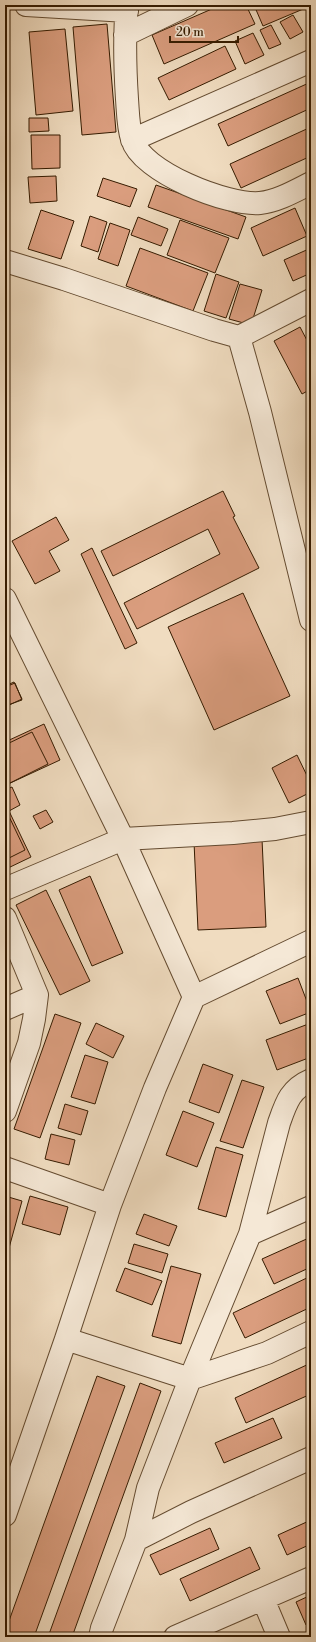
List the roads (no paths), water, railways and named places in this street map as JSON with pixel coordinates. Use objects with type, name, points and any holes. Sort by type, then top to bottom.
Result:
[{"type":"street","points":[[26,5],[127,8],[125,69],[128,112],[132,140],[144,157],[161,170],[199,190],[235,201],[248,203],[260,203],[275,200],[311,184]]},
{"type":"street","points":[[126,35],[187,5]]},
{"type":"street","points":[[132,140],[311,61]]},
{"type":"street","points":[[5,261],[239,337],[311,300]]},
{"type":"street","points":[[239,337],[260,412],[311,620]]},
{"type":"street","points":[[5,599],[122,839],[194,997]]},
{"type":"street","points":[[5,889],[122,839],[233,833],[274,829],[311,822]]},
{"type":"street","points":[[5,918],[37,995],[29,1043],[5,1111]]},
{"type":"street","points":[[5,1515],[66,1339],[110,1205],[194,997],[311,941]]},
{"type":"street","points":[[5,1009],[37,995]]},
{"type":"street","points":[[100,1637],[102,1628],[136,1540],[148,1488],[190,1379],[250,1234],[278,1123],[285,1105],[292,1093],[311,1080]]},
{"type":"street","points":[[5,1168],[110,1205]]},
{"type":"street","points":[[250,1234],[311,1207]]},
{"type":"street","points":[[66,1339],[190,1379],[267,1353],[311,1332]]},
{"type":"street","points":[[136,1540],[191,1512],[311,1458]]},
{"type":"street","points":[[175,1637],[311,1578]]},
{"type":"street","points":[[263,1599],[279,1637]]}]
